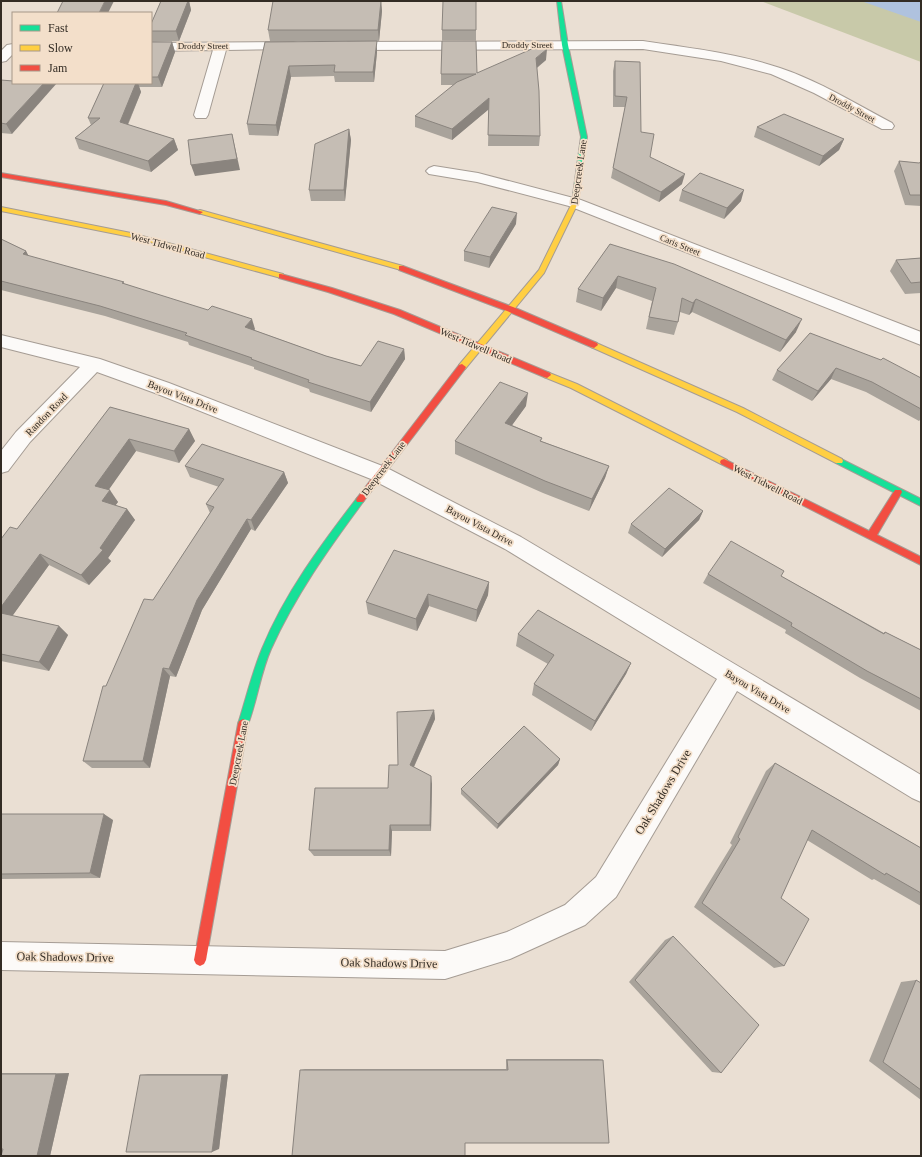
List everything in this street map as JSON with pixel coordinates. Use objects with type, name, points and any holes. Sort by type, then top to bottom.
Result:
[{"type":"main road","name":"Deepcreek Lane","points":[[200,960],[244,719],[266,650],[294,594],[326,542],[478,346],[542,271],[575,203],[584,137],[565,45],[559,1]]},
{"type":"main road","points":[[1,175],[166,203],[400,268],[510,309],[618,355],[740,410],[921,503]]},
{"type":"main road","points":[[10,188],[20,178]]},
{"type":"main road","name":"West Tidwell Road","points":[[1,209],[131,235],[330,290],[397,312],[574,386],[921,561]]},
{"type":"main road","points":[[871,536],[898,492]]},
{"type":"street","name":"Droddy Street","points":[[338,46],[643,45],[722,57],[776,71],[819,90],[887,126]]},
{"type":"street","points":[[201,115],[221,46]]},
{"type":"street","name":"Droddy Street","points":[[152,47],[307,46]]},
{"type":"street","points":[[1,58],[9,48]]},
{"type":"street","name":"Caris Street","points":[[434,171],[478,178],[575,203],[921,340]]},
{"type":"street","name":"Bayou Vista Drive","points":[[1,341],[94,364],[162,388],[378,473],[513,542],[921,789]]},
{"type":"street","name":"Randon Road","points":[[1,465],[23,437],[94,364]]},
{"type":"street","name":"Oak Shadows Drive","points":[[1,956],[445,965],[510,946],[576,915],[606,888],[733,675]]},
{"type":"green space","points":[[761,1],[921,1],[921,62]]},
{"type":"water","points":[[861,1],[921,1],[921,22]]},
{"type":"building","points":[[63,1],[105,1],[100,12],[58,12]]},
{"type":"building","points":[[161,1],[188,1],[176,31],[152,31],[152,22]]},
{"type":"building","points":[[273,1],[381,1],[378,30],[268,30]]},
{"type":"building","points":[[443,1],[476,1],[476,30],[442,30]]},
{"type":"building","points":[[377,41],[373,72],[334,72],[335,65],[289,66],[276,125],[247,124],[265,42]]},
{"type":"building","points":[[442,41],[476,41],[477,73],[543,44],[547,49],[536,58],[539,91],[540,136],[488,135],[489,98],[452,129],[415,116],[457,82],[476,74],[441,74]]},
{"type":"building","points":[[152,42],[172,42],[158,77],[152,77]]},
{"type":"building","points":[[615,61],[640,62],[641,132],[654,134],[650,157],[685,174],[661,192],[613,168],[627,97],[615,96]]},
{"type":"building","points":[[1,80],[12,81],[12,84],[43,84],[6,124],[1,123]]},
{"type":"building","points":[[104,84],[136,84],[120,122],[174,139],[148,161],[75,138],[100,118],[88,118]]},
{"type":"building","points":[[784,114],[844,139],[823,156],[757,127]]},
{"type":"building","points":[[349,129],[344,190],[309,190],[315,144]]},
{"type":"building","points":[[232,134],[237,159],[191,165],[188,140]]},
{"type":"building","points":[[899,161],[921,162],[921,195],[910,195]]},
{"type":"building","points":[[700,173],[744,190],[727,208],[682,190]]},
{"type":"building","points":[[492,207],[517,213],[490,257],[464,251]]},
{"type":"building","points":[[1,239],[26,251],[23,254],[124,282],[122,283],[208,310],[212,306],[252,319],[245,327],[326,356],[361,366],[378,341],[404,349],[370,402],[308,382],[309,380],[251,359],[252,358],[185,335],[187,333],[100,306],[1,281]]},
{"type":"building","points":[[610,244],[674,264],[802,319],[786,340],[696,299],[693,303],[682,298],[678,322],[649,317],[656,288],[618,276],[603,298],[578,289]]},
{"type":"building","points":[[921,258],[921,282],[911,283],[896,260]]},
{"type":"building","points":[[810,333],[881,360],[883,358],[921,378],[921,409],[872,382],[836,368],[818,391],[777,370]]},
{"type":"building","points":[[500,382],[528,393],[505,423],[542,438],[540,441],[609,466],[592,499],[545,481],[455,441]]},
{"type":"building","points":[[110,407],[189,429],[174,451],[129,439],[95,486],[110,490],[102,501],[127,509],[100,548],[103,550],[81,575],[40,554],[1,607],[1,539],[10,527],[17,529]]},
{"type":"building","points":[[202,444],[284,472],[251,520],[247,519],[197,600],[169,669],[163,668],[143,761],[83,761],[103,686],[106,686],[144,599],[153,600],[214,507],[206,504],[224,479],[185,466]]},
{"type":"building","points":[[669,488],[703,511],[665,549],[631,524]]},
{"type":"building","points":[[731,541],[784,571],[781,576],[884,634],[885,632],[921,650],[921,699],[867,671],[791,626],[792,623],[708,574]]},
{"type":"building","points":[[394,550],[489,582],[477,610],[428,594],[416,619],[366,602]]},
{"type":"building","points":[[538,610],[631,663],[595,721],[534,684],[554,655],[518,634]]},
{"type":"building","points":[[1,613],[59,626],[39,662],[1,654]]},
{"type":"building","points":[[434,710],[410,765],[431,776],[430,825],[390,825],[389,850],[309,850],[315,788],[388,788],[389,765],[398,765],[397,712]]},
{"type":"building","points":[[524,726],[560,759],[498,824],[461,789]]},
{"type":"building","points":[[775,763],[921,848],[921,893],[886,873],[885,875],[812,830],[781,898],[809,919],[784,966],[702,903],[740,839],[738,837]]},
{"type":"building","points":[[1,814],[104,814],[90,873],[1,874]]},
{"type":"building","points":[[673,936],[759,1025],[721,1073],[635,980]]},
{"type":"building","points":[[916,980],[921,983],[921,1090],[883,1062]]},
{"type":"building","points":[[507,1060],[603,1060],[609,1143],[465,1143],[465,1156],[292,1156],[300,1070],[508,1070]]},
{"type":"building","points":[[1,1074],[56,1074],[37,1156],[1,1156],[3,1149],[1,1149]]},
{"type":"building","points":[[140,1075],[222,1075],[212,1152],[126,1152]]},
{"type":"traffic: fast","points":[[559,1],[565,45],[584,137],[576,195]]},
{"type":"traffic: fast","points":[[839,461],[921,503]]},
{"type":"traffic: fast","points":[[243,724],[266,650],[294,594],[327,543],[360,500]]},
{"type":"traffic: slow","points":[[462,367],[542,271],[575,203],[576,195]]},
{"type":"traffic: slow","points":[[1,209],[131,235],[281,276]]},
{"type":"traffic: slow","points":[[200,212],[401,268]]},
{"type":"traffic: slow","points":[[594,345],[740,410],[839,461]]},
{"type":"traffic: slow","points":[[547,375],[574,386],[724,462]]},
{"type":"traffic: jam","points":[[1,175],[166,203],[200,212]]},
{"type":"traffic: jam","points":[[401,268],[510,309],[594,345]]},
{"type":"traffic: jam","points":[[281,276],[397,312],[547,375]]},
{"type":"traffic: jam","points":[[360,500],[462,367]]},
{"type":"traffic: jam","points":[[724,462],[921,561]]},
{"type":"traffic: jam","points":[[871,536],[898,492]]},
{"type":"traffic: jam","points":[[200,960],[243,724]]}]
